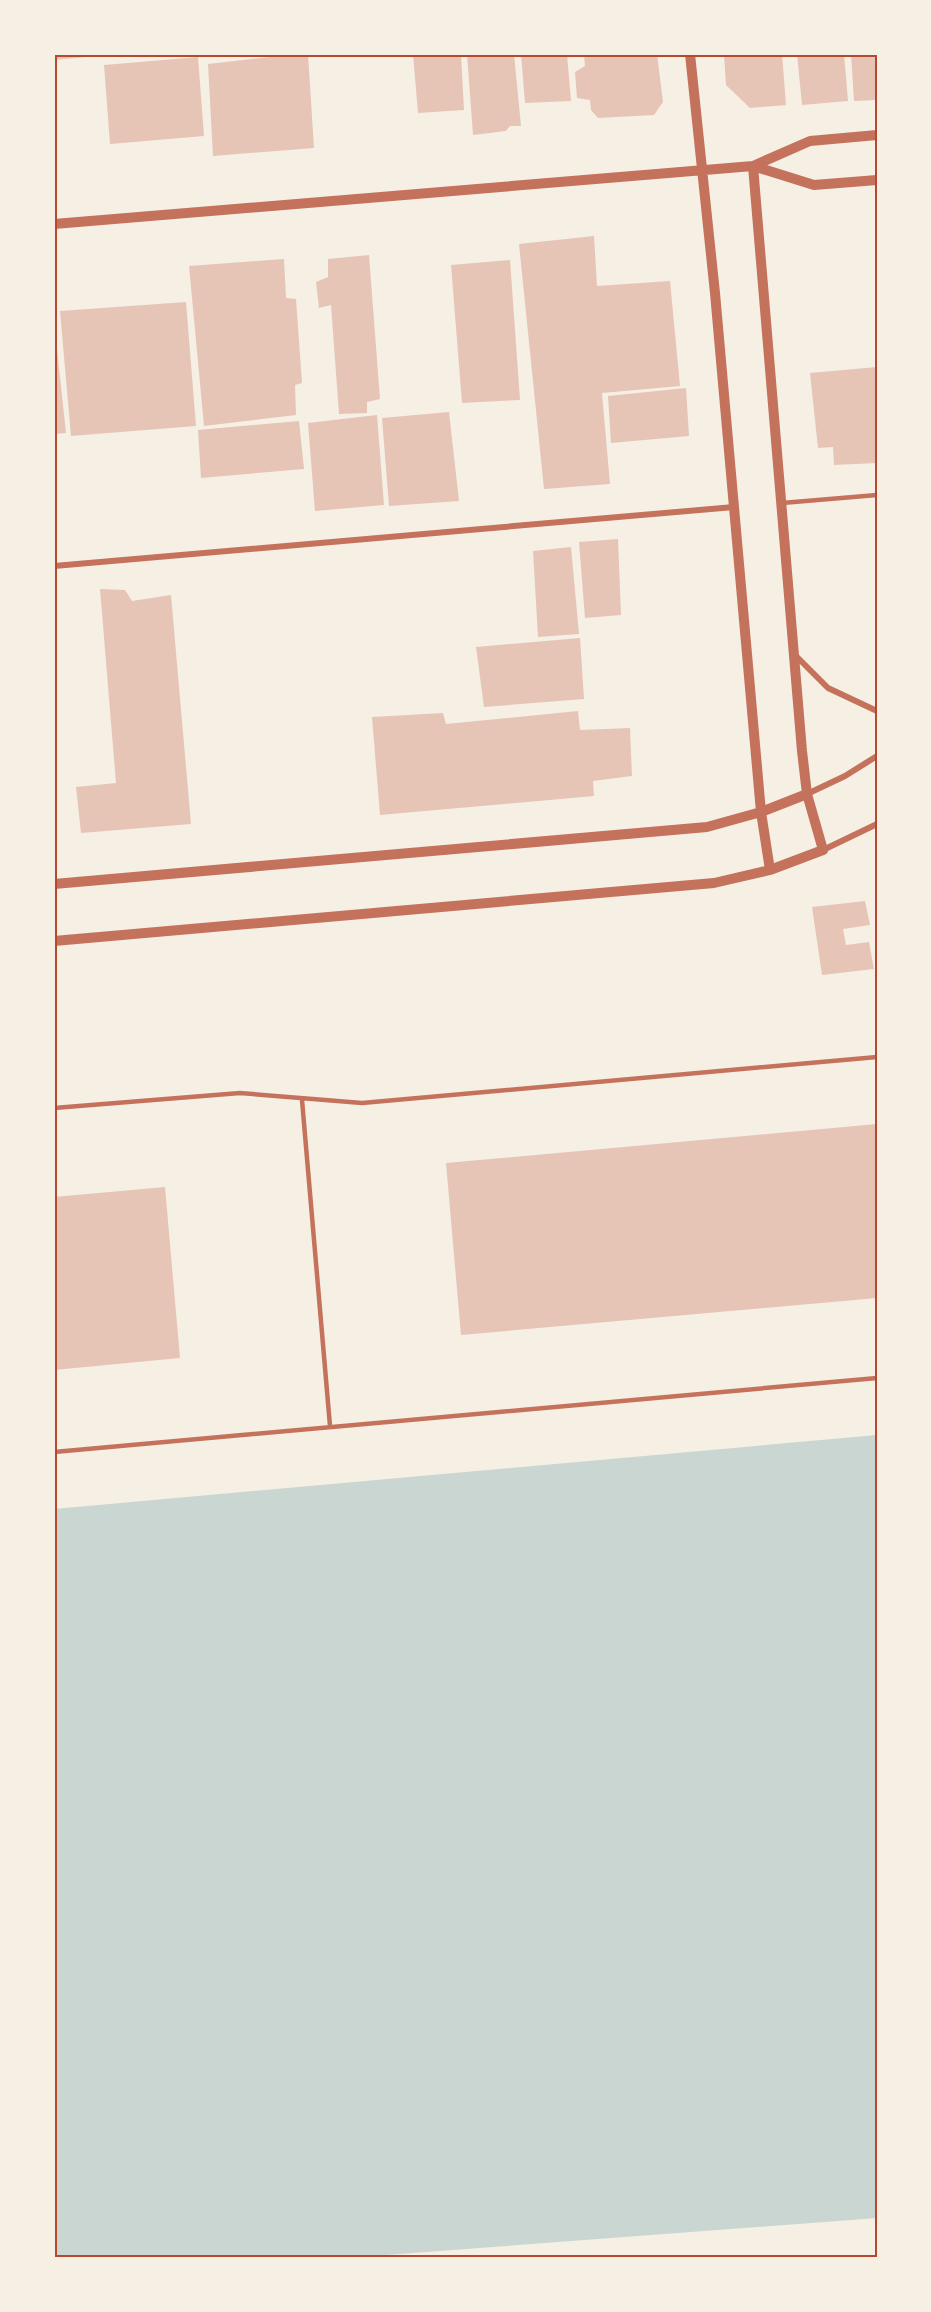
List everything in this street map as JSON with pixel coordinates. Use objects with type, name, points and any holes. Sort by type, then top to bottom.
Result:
[{"type":"street","points":[[690,54],[761,812],[770,870]]},
{"type":"street","points":[[54,224],[753,166],[810,141],[877,135]]},
{"type":"street","points":[[753,166],[814,185],[877,180]]},
{"type":"street","points":[[753,166],[807,795],[823,850]]},
{"type":"street","points":[[54,566],[734,507]]},
{"type":"street","points":[[794,653],[828,688],[877,711]]},
{"type":"street","points":[[54,884],[707,827],[761,812],[807,795],[845,776],[877,756]]},
{"type":"street","points":[[54,941],[714,883],[770,870],[823,850],[877,824]]},
{"type":"lane","points":[[782,503],[877,495]]},
{"type":"lane","points":[[54,1108],[240,1093],[302,1100],[362,1103],[877,1057]]},
{"type":"lane","points":[[302,1100],[330,1426]]},
{"type":"lane","points":[[54,1452],[877,1378]]},
{"type":"shaded area","points":[[877,1435],[877,2218],[346,2258],[54,2258],[54,1509]]},
{"type":"building","points":[[54,54],[96,54],[96,56],[54,60]]},
{"type":"building","points":[[278,54],[308,54],[314,148],[213,156],[208,64],[278,56]]},
{"type":"building","points":[[413,54],[461,54],[464,110],[418,113]]},
{"type":"building","points":[[467,54],[514,54],[521,126],[510,126],[506,131],[473,135]]},
{"type":"building","points":[[521,54],[567,54],[571,101],[525,103]]},
{"type":"building","points":[[584,54],[657,54],[663,102],[654,115],[598,118],[591,110],[590,100],[577,98],[575,72],[585,66]]},
{"type":"building","points":[[724,54],[782,54],[786,105],[750,108],[726,85]]},
{"type":"building","points":[[797,54],[844,54],[848,101],[802,105]]},
{"type":"building","points":[[851,54],[877,54],[877,100],[854,101]]},
{"type":"building","points":[[198,57],[204,136],[110,144],[104,65]]},
{"type":"building","points":[[594,236],[597,286],[670,281],[680,386],[602,393],[610,484],[544,489],[519,244]]},
{"type":"building","points":[[369,255],[380,399],[367,402],[367,413],[339,414],[331,305],[319,308],[316,282],[328,277],[328,259]]},
{"type":"building","points":[[284,259],[286,298],[296,299],[302,383],[295,385],[296,415],[204,426],[189,266]]},
{"type":"building","points":[[510,260],[520,400],[462,403],[451,265]]},
{"type":"building","points":[[186,302],[196,426],[71,436],[60,311]]},
{"type":"building","points":[[54,321],[66,433],[54,434]]},
{"type":"building","points":[[877,367],[877,463],[834,465],[833,447],[818,448],[810,373]]},
{"type":"building","points":[[686,388],[689,436],[611,443],[608,396]]},
{"type":"building","points":[[449,412],[459,501],[389,506],[382,418]]},
{"type":"building","points":[[377,415],[384,505],[315,511],[308,423]]},
{"type":"building","points":[[299,421],[304,469],[201,478],[198,430]]},
{"type":"building","points":[[618,539],[621,615],[585,618],[579,542]]},
{"type":"building","points":[[571,547],[579,634],[538,637],[533,551]]},
{"type":"building","points":[[100,589],[125,590],[132,601],[171,595],[191,824],[81,833],[76,787],[116,783]]},
{"type":"building","points":[[580,638],[584,699],[484,707],[476,647]]},
{"type":"building","points":[[578,711],[580,730],[630,728],[632,776],[593,781],[594,796],[380,815],[372,717],[443,713],[446,724]]},
{"type":"building","points":[[865,901],[870,925],[843,929],[846,945],[869,942],[874,969],[822,975],[812,907]]},
{"type":"building","points":[[877,1124],[877,1298],[461,1335],[446,1163]]},
{"type":"building","points":[[165,1187],[180,1358],[54,1370],[54,1197]]}]
